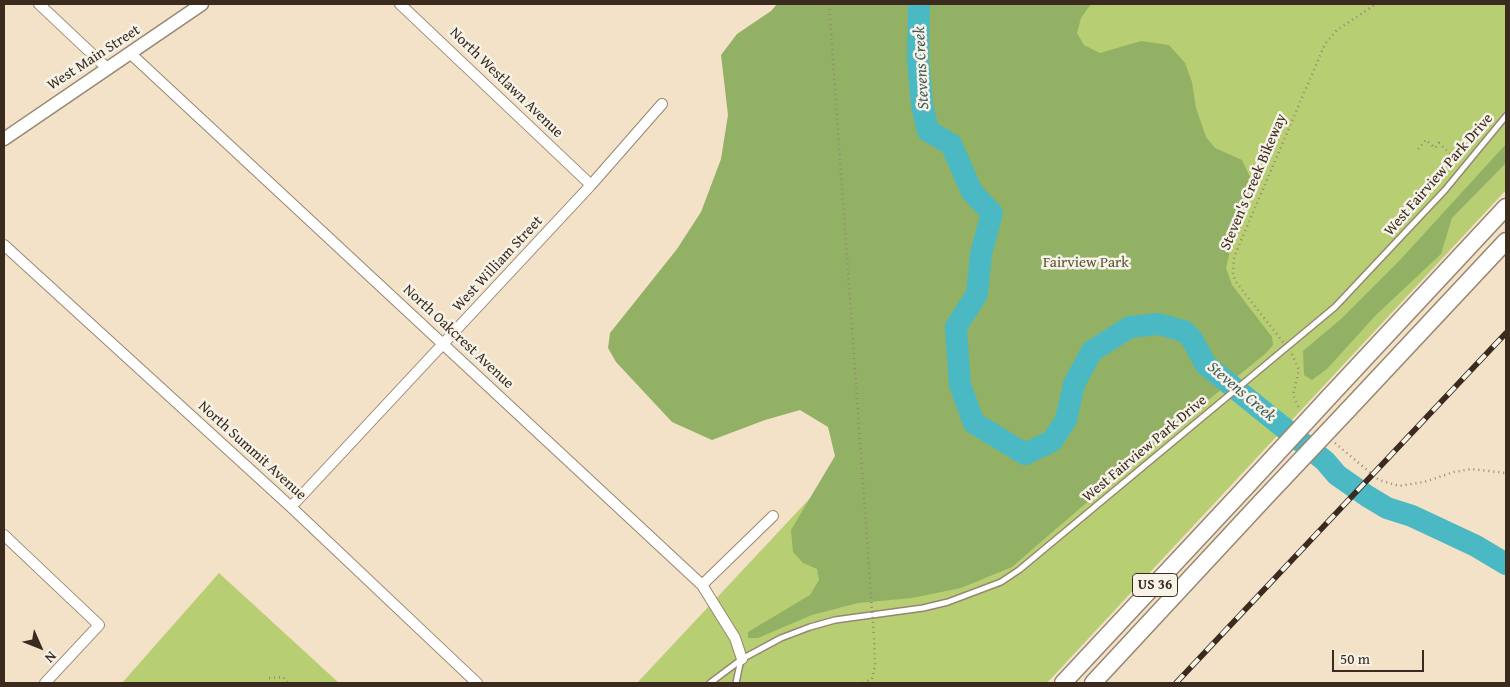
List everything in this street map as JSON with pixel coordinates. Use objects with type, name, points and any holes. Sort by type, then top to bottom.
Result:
[{"type":"main road","name":"US 36","points":[[1063,683],[1506,207]]},
{"type":"main road","name":"US 36","points":[[1093,683],[1506,241]]},
{"type":"street","points":[[39,4],[108,69]]},
{"type":"street","name":"West Main Street","points":[[4,139],[132,54],[202,4]]},
{"type":"street","name":"North Westlawn Avenue","points":[[400,4],[591,185]]},
{"type":"street","name":"North Oakcrest Avenue","points":[[132,54],[702,585],[735,638],[742,659]]},
{"type":"street","name":"West William Street","points":[[291,507],[591,185],[662,104]]},
{"type":"street","name":"North Summit Avenue","points":[[4,245],[291,507],[477,683]]},
{"type":"street","points":[[702,585],[773,516]]},
{"type":"street","points":[[4,534],[99,625],[45,683]]},
{"type":"lane","name":"West Fairview Park Drive","points":[[710,683],[742,659],[781,638],[810,627],[835,620],[931,606],[976,593],[1001,582],[1019,570],[1287,348],[1358,284],[1465,167],[1506,116]]},
{"type":"lane","points":[[736,683],[742,659]]},
{"type":"path","points":[[829,4],[874,636],[875,666],[872,679],[863,683]]},
{"type":"path","name":"Steven's Creek Bikeway","points":[[1304,414],[1295,402],[1294,388],[1299,370],[1293,355],[1236,282],[1233,274],[1234,257],[1325,44],[1337,30],[1376,4]]},
{"type":"path","points":[[1418,149],[1426,140],[1435,148],[1439,144],[1465,167]]},
{"type":"path","points":[[1329,437],[1379,480],[1399,486],[1424,482],[1454,472],[1471,469],[1506,473]]},
{"type":"path","points":[[269,678],[284,677],[288,683]]},
{"type":"green space","points":[[777,4],[1091,4],[1081,18],[1077,33],[1084,45],[1100,53],[1141,41],[1169,45],[1185,63],[1192,82],[1196,108],[1206,137],[1215,148],[1242,160],[1250,177],[1249,202],[1243,223],[1230,251],[1226,268],[1232,285],[1272,337],[1273,345],[1265,354],[1165,435],[1012,567],[961,588],[912,598],[858,603],[812,615],[758,638],[748,638],[748,632],[810,595],[819,580],[817,569],[803,563],[793,552],[791,530],[835,456],[828,427],[800,410],[765,420],[712,440],[672,422],[616,362],[608,348],[610,333],[677,249],[701,212],[721,159],[728,115],[721,55],[737,34],[771,11]]},
{"type":"green space","name":"Fairview Park","points":[[805,4],[1506,4],[1506,190],[1047,683],[637,683],[841,465]]},
{"type":"green space","points":[[1506,144],[1506,163],[1452,218],[1441,254],[1375,316],[1327,369],[1312,380],[1304,375],[1303,351],[1341,319],[1400,260]]},
{"type":"green space","points":[[219,573],[339,683],[122,683]]},
{"type":"waterway","name":"Stevens Creek","points":[[919,4],[918,59],[922,105],[928,131],[951,144],[972,192],[992,213],[981,254],[977,294],[956,327],[960,385],[974,423],[1025,454],[1052,441],[1066,420],[1074,384],[1092,351],[1130,327],[1158,324],[1184,331],[1192,339],[1206,365],[1325,461],[1337,475],[1367,496],[1387,508],[1412,516],[1476,546],[1506,564]]},
{"type":"railway","points":[[1176,683],[1506,333]]}]
